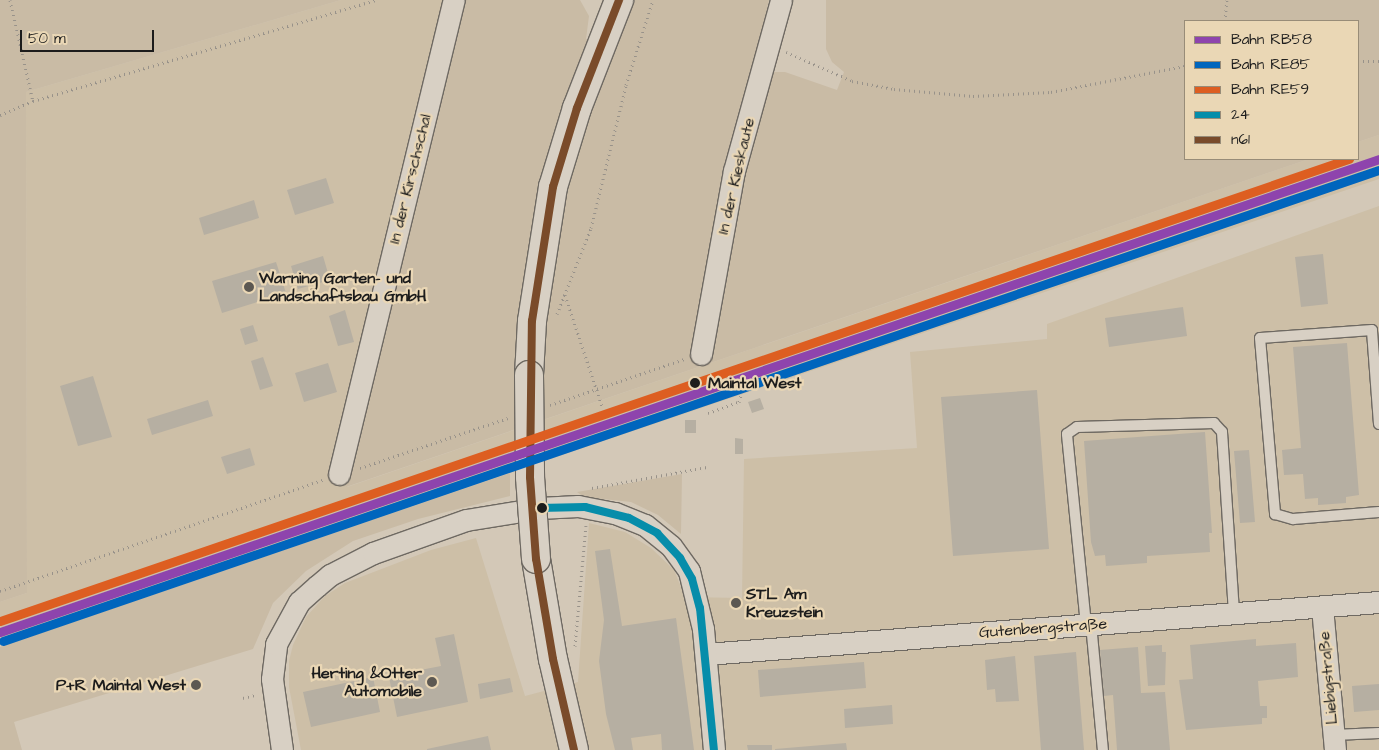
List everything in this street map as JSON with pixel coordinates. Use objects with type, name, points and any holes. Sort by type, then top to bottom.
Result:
[{"type":"main road","points":[[574,750],[553,659],[536,559],[530,477],[529,375],[532,321],[553,187],[576,108],[619,0]]},
{"type":"street","name":"In der Kirschschal","points":[[339,474],[454,0]]},
{"type":"street","name":"In der Kieskaute","points":[[701,354],[734,171],[781,0]]},
{"type":"street","points":[[282,750],[272,680],[276,644],[299,602],[330,575],[373,553],[466,520],[588,498],[615,513],[645,525],[680,558],[697,596],[706,654],[714,750]]},
{"type":"street","name":"Gutenbergstraße","points":[[706,654],[1379,602]]},
{"type":"street","name":"Liebigstraße","points":[[1322,607],[1334,742]]},
{"type":"lane","points":[[1379,424],[1372,330],[1260,338],[1275,514],[1293,520],[1379,512]]},
{"type":"lane","points":[[1103,750],[1068,434],[1077,427],[1214,424],[1222,432],[1234,614]]},
{"type":"lane","points":[[1334,742],[1379,733]]},
{"type":"path","points":[[10,0],[33,101]]},
{"type":"path","points":[[0,114],[33,101],[377,0]]},
{"type":"path","points":[[554,322],[591,228],[626,85],[653,0]]},
{"type":"path","points":[[1225,20],[1227,0]]},
{"type":"path","points":[[770,44],[852,81],[933,94],[1009,96],[1050,92],[1184,66]]},
{"type":"path","points":[[1359,61],[1379,61]]},
{"type":"path","points":[[564,294],[602,406]]},
{"type":"path","points":[[708,413],[739,402],[746,378]]},
{"type":"path","points":[[588,498],[707,467]]},
{"type":"path","points":[[0,591],[339,474]]},
{"type":"path","points":[[574,650],[586,536]]},
{"type":"shaded area","points":[[0,0],[341,0],[26,92],[27,593],[0,602]]},
{"type":"shaded area","points":[[341,0],[465,0],[347,487],[1306,160],[1359,160],[1359,142],[1379,135],[1379,179],[0,645],[0,602],[27,593],[26,92]]},
{"type":"shaded area","points":[[465,0],[580,0],[589,16],[586,39],[612,48],[633,0],[769,0],[752,72],[785,72],[837,90],[844,72],[832,62],[826,49],[826,0],[1379,0],[1379,135],[1359,142],[1359,20],[1184,20],[1184,160],[1306,160],[346,487]]},
{"type":"shaded area","points":[[1379,206],[1379,750],[301,750],[289,687],[289,661],[293,645],[306,617],[325,596],[345,583],[431,550],[476,538],[525,696],[578,682],[589,523],[625,532],[651,548],[674,570],[685,597],[742,598],[744,459],[917,448],[910,352],[1047,339],[1047,324]]},
{"type":"shaded area","points":[[510,473],[510,496],[418,519],[353,541],[306,571],[273,603],[253,649],[14,722],[22,750],[0,750],[0,647]]},
{"type":"shaded area","points":[[682,474],[681,534],[658,515],[631,502],[584,497],[577,492]]},
{"type":"building","points":[[326,178],[334,203],[295,215],[287,190]]},
{"type":"building","points":[[254,200],[259,218],[204,235],[199,218]]},
{"type":"building","points":[[1323,254],[1328,304],[1301,307],[1295,257]]},
{"type":"building","name":"Warning Garten- und Landschaftsbau GmbH","points":[[323,256],[330,280],[298,289],[291,266]]},
{"type":"building","name":"Warning Garten- und Landschaftsbau GmbH","points":[[276,262],[286,293],[222,313],[212,281]]},
{"type":"building","points":[[1183,307],[1187,336],[1109,347],[1105,318]]},
{"type":"building","points":[[345,310],[354,342],[338,346],[329,316]]},
{"type":"building","points":[[253,325],[258,341],[245,345],[240,329]]},
{"type":"building","points":[[1347,343],[1359,495],[1346,497],[1346,503],[1318,505],[1318,498],[1305,499],[1303,474],[1284,475],[1282,450],[1301,448],[1293,347]]},
{"type":"building","points":[[263,357],[273,386],[260,390],[251,361]]},
{"type":"building","points":[[328,363],[337,392],[304,402],[295,373]]},
{"type":"building","points":[[93,376],[112,437],[78,446],[60,386]]},
{"type":"building","points":[[1037,390],[1049,549],[953,556],[941,397]]},
{"type":"building","points":[[760,398],[764,409],[752,413],[748,402]]},
{"type":"building","points":[[208,400],[213,416],[152,435],[147,419]]},
{"type":"building","points":[[685,420],[696,420],[696,433],[685,433]]},
{"type":"building","points":[[1205,432],[1212,533],[1209,533],[1210,552],[1147,556],[1147,563],[1106,566],[1105,555],[1095,556],[1091,542],[1084,441]]},
{"type":"building","points":[[735,438],[743,439],[743,454],[735,454]]},
{"type":"building","points":[[250,448],[255,465],[227,474],[221,457]]},
{"type":"building","points":[[1249,450],[1255,522],[1240,523],[1234,451]]},
{"type":"building","points":[[610,549],[622,626],[676,618],[694,750],[662,750],[661,734],[631,738],[633,750],[615,750],[606,714],[599,661],[604,620],[595,551]]},
{"type":"building","points":[[454,634],[468,702],[397,717],[389,677],[397,675],[396,670],[404,668],[405,673],[441,666],[435,638]]},
{"type":"building","points":[[1256,639],[1256,646],[1296,643],[1298,677],[1258,681],[1260,706],[1267,706],[1267,718],[1262,718],[1262,724],[1186,730],[1179,680],[1193,679],[1190,645]]},
{"type":"building","points":[[1162,645],[1162,652],[1166,652],[1165,685],[1148,686],[1145,646]]},
{"type":"building","points":[[1138,647],[1141,693],[1165,692],[1170,750],[1117,750],[1113,695],[1104,696],[1100,650]]},
{"type":"building","points":[[1076,652],[1084,750],[1041,750],[1034,656]]},
{"type":"building","points":[[1015,656],[1019,701],[996,702],[995,689],[987,690],[985,660]]},
{"type":"building","points":[[864,662],[866,688],[760,697],[758,670]]},
{"type":"building","points":[[373,677],[380,712],[311,727],[303,692]]},
{"type":"building","points":[[510,678],[513,692],[480,699],[478,684]]},
{"type":"building","points":[[1379,684],[1379,710],[1354,712],[1352,686]]},
{"type":"building","points":[[892,705],[893,724],[845,728],[844,709]]},
{"type":"building","points":[[488,736],[491,750],[427,750],[427,749]]},
{"type":"building","points":[[846,743],[847,750],[775,750],[775,749]]},
{"type":"building","points":[[747,745],[772,745],[772,750],[748,750]]},
{"type":"rail line","name":"RB58","points":[[0,632],[1379,159]]},
{"type":"rail line","name":"RE59","points":[[0,621],[1346,160]]},
{"type":"rail line","name":"RE85","points":[[3,641],[1379,170]]},
{"type":"transit line","name":"n61","points":[[574,750],[553,659],[536,559],[530,477],[532,321],[553,187],[577,108],[619,0]]},
{"type":"transit line","name":"24","points":[[539,508],[585,507],[629,518],[657,533],[680,558],[692,579],[700,608],[714,750]]},
{"type":"place","name":"Warning Garten- und Landschaftsbau GmbH","points":[[249,287]]},
{"type":"place","name":"Maintal West","points":[[695,383]]},
{"type":"place","name":"STL Am Kreuzstein","points":[[736,603]]},
{"type":"place","name":"Herting &Otter Automobile","points":[[432,682]]},
{"type":"place","name":"P+R Maintal West","points":[[196,685]]}]
